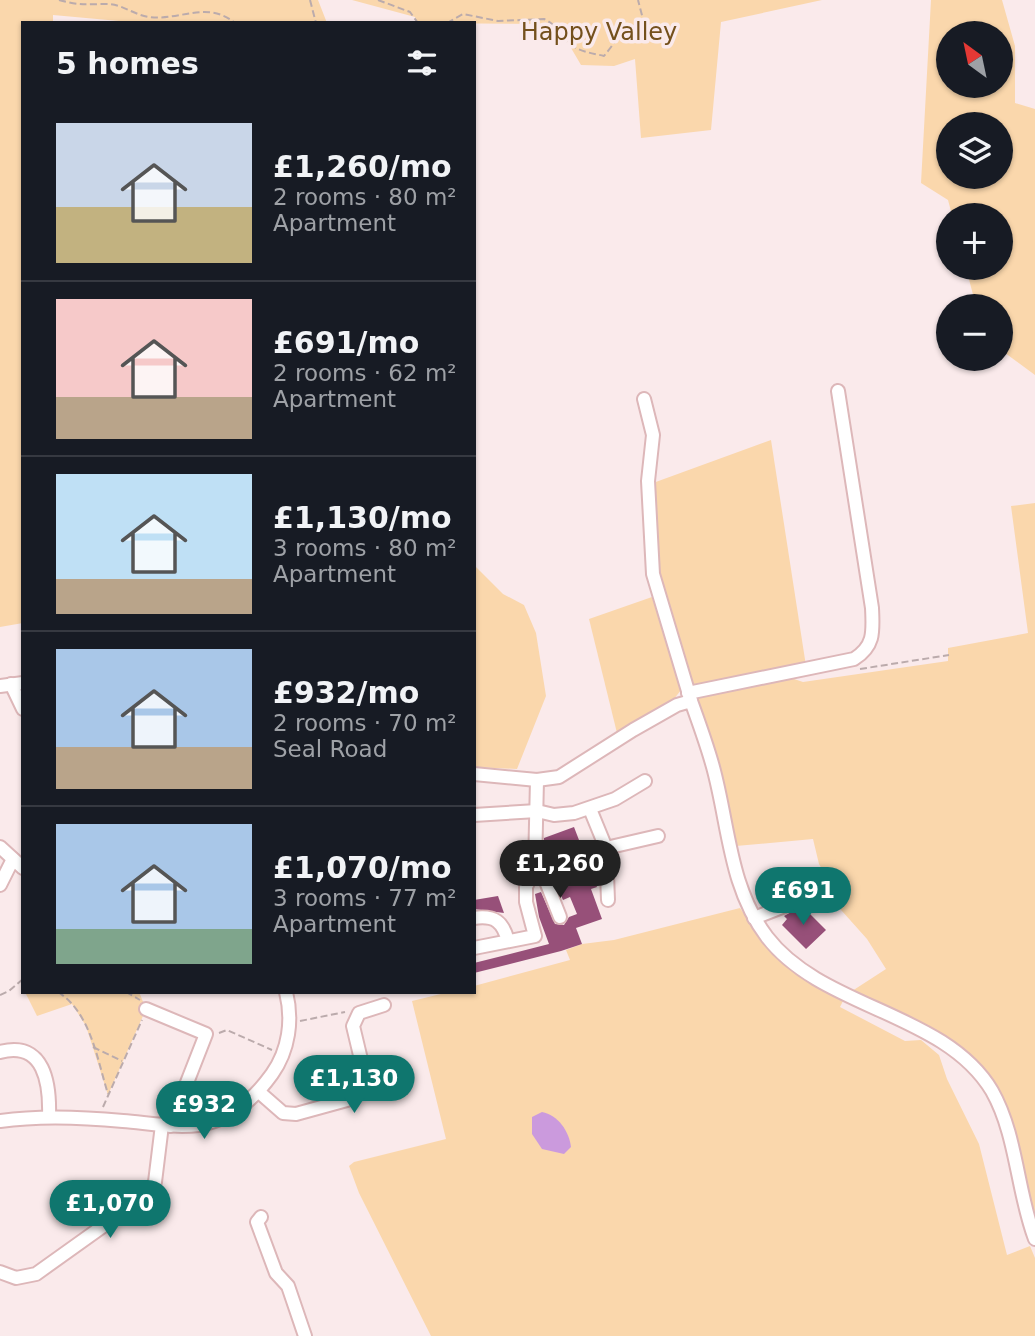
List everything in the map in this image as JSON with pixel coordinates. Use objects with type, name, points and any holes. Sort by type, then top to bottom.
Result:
[{"type":"street","points":[[476,774],[537,780],[559,777],[690,697],[854,659],[868,648],[872,640],[872,608],[838,391]]},
{"type":"street","points":[[644,399],[653,435],[648,493],[653,574],[714,768],[738,886],[754,918],[772,944],[800,968],[928,1035],[980,1075],[991,1091],[1005,1124],[1035,1239]]},
{"type":"street","points":[[11,684],[21,705]]},
{"type":"street","points":[[476,948],[534,936],[526,895],[535,867],[537,780]]},
{"type":"street","points":[[476,815],[537,811],[554,815],[590,809],[645,781]]},
{"type":"street","points":[[590,809],[606,848],[608,900]]},
{"type":"street","points":[[606,848],[658,836]]},
{"type":"street","points":[[0,847],[20,865],[0,885]]},
{"type":"street","points":[[535,867],[545,879],[560,917]]},
{"type":"street","points":[[754,918],[790,904],[806,891]]},
{"type":"street","points":[[476,918],[486,916],[497,919],[505,927],[508,942]]},
{"type":"street","points":[[0,1121],[48,1116],[200,1125],[223,1117],[259,1092],[282,1055],[289,1023],[286,994]]},
{"type":"street","points":[[259,1092],[283,1113],[296,1114],[347,1100],[355,1093],[365,1072],[353,1026],[359,1013],[384,1005]]},
{"type":"street","points":[[0,1272],[16,1278],[36,1274],[148,1194],[155,1182],[166,1125],[206,1034],[146,1009]]},
{"type":"street","points":[[0,1052],[24,1053],[35,1059],[44,1070],[50,1089],[48,1116]]},
{"type":"street","points":[[261,1217],[257,1222],[272,1264],[288,1286],[306,1336]]},
{"type":"path","points":[[60,0],[87,6],[108,4],[152,18],[200,8],[220,10],[233,21]]},
{"type":"path","points":[[310,0],[315,21]]},
{"type":"path","points":[[379,0],[410,12],[417,21]]},
{"type":"path","points":[[451,21],[463,14],[498,21],[544,19],[570,44],[583,52],[604,55],[618,38],[643,19],[638,0]]},
{"type":"path","points":[[858,670],[949,655]]},
{"type":"path","points":[[0,995],[21,981]]},
{"type":"path","points":[[60,994],[78,1010],[108,1095],[146,1009],[138,998],[130,994]]},
{"type":"path","points":[[289,1023],[354,1010],[359,1013]]},
{"type":"path","points":[[206,1034],[227,1030],[282,1055]]},
{"type":"path","points":[[93,1047],[123,1061]]},
{"type":"green space","points":[[0,0],[318,0],[326,21],[119,21],[53,15],[53,21],[21,21],[21,623],[0,627]]},
{"type":"green space","name":"Happy Valley","points":[[352,0],[822,0],[721,22],[711,130],[641,138],[635,59],[614,66],[581,65],[557,24],[416,21],[415,17]]},
{"type":"green space","points":[[931,0],[1002,0],[1008,21],[936,21],[936,98],[1013,98],[1013,39],[1015,103],[1035,109],[1035,375],[1013,359],[1013,294],[973,294],[969,280],[1013,280],[1013,203],[949,203],[921,183]]},
{"type":"green space","points":[[771,440],[806,666],[698,687],[692,683],[661,584],[655,551],[653,483]]},
{"type":"green space","points":[[1035,503],[1035,1228],[982,1072],[849,993],[886,969],[867,939],[825,892],[832,886],[819,864],[813,839],[736,846],[696,697],[791,678],[803,682],[948,661],[948,648],[1028,633],[1011,506]]},
{"type":"green space","points":[[476,567],[503,594],[524,605],[536,633],[546,696],[517,769],[476,767]]},
{"type":"green space","points":[[652,597],[681,690],[674,699],[617,733],[589,619]]},
{"type":"green space","points":[[740,908],[762,940],[844,999],[840,1007],[905,1041],[921,1040],[939,1055],[947,1079],[979,1144],[1007,1255],[1030,1246],[1035,1258],[1035,1336],[431,1336],[359,1193],[349,1166],[354,1162],[446,1139],[412,1001],[441,994],[476,994],[476,985],[570,960],[566,950],[582,944],[614,940]]},
{"type":"green space","points":[[26,994],[140,994],[146,1009],[108,1095],[86,1026],[72,1004],[37,1016]]},
{"type":"shaded area","points":[[542,1112],[558,1120],[568,1135],[571,1147],[564,1154],[542,1149],[532,1134],[532,1117]]},
{"type":"building","points":[[574,827],[597,887],[591,889],[602,919],[576,928],[582,944],[476,972],[476,962],[549,944],[539,917],[535,894],[541,892],[555,924],[564,925],[569,917],[577,914],[570,897],[563,900],[544,859],[544,838]]},
{"type":"building","points":[[498,896],[504,913],[476,909],[476,900]]},
{"type":"building","points":[[802,906],[826,930],[806,949],[782,925],[787,919],[784,916]]}]
